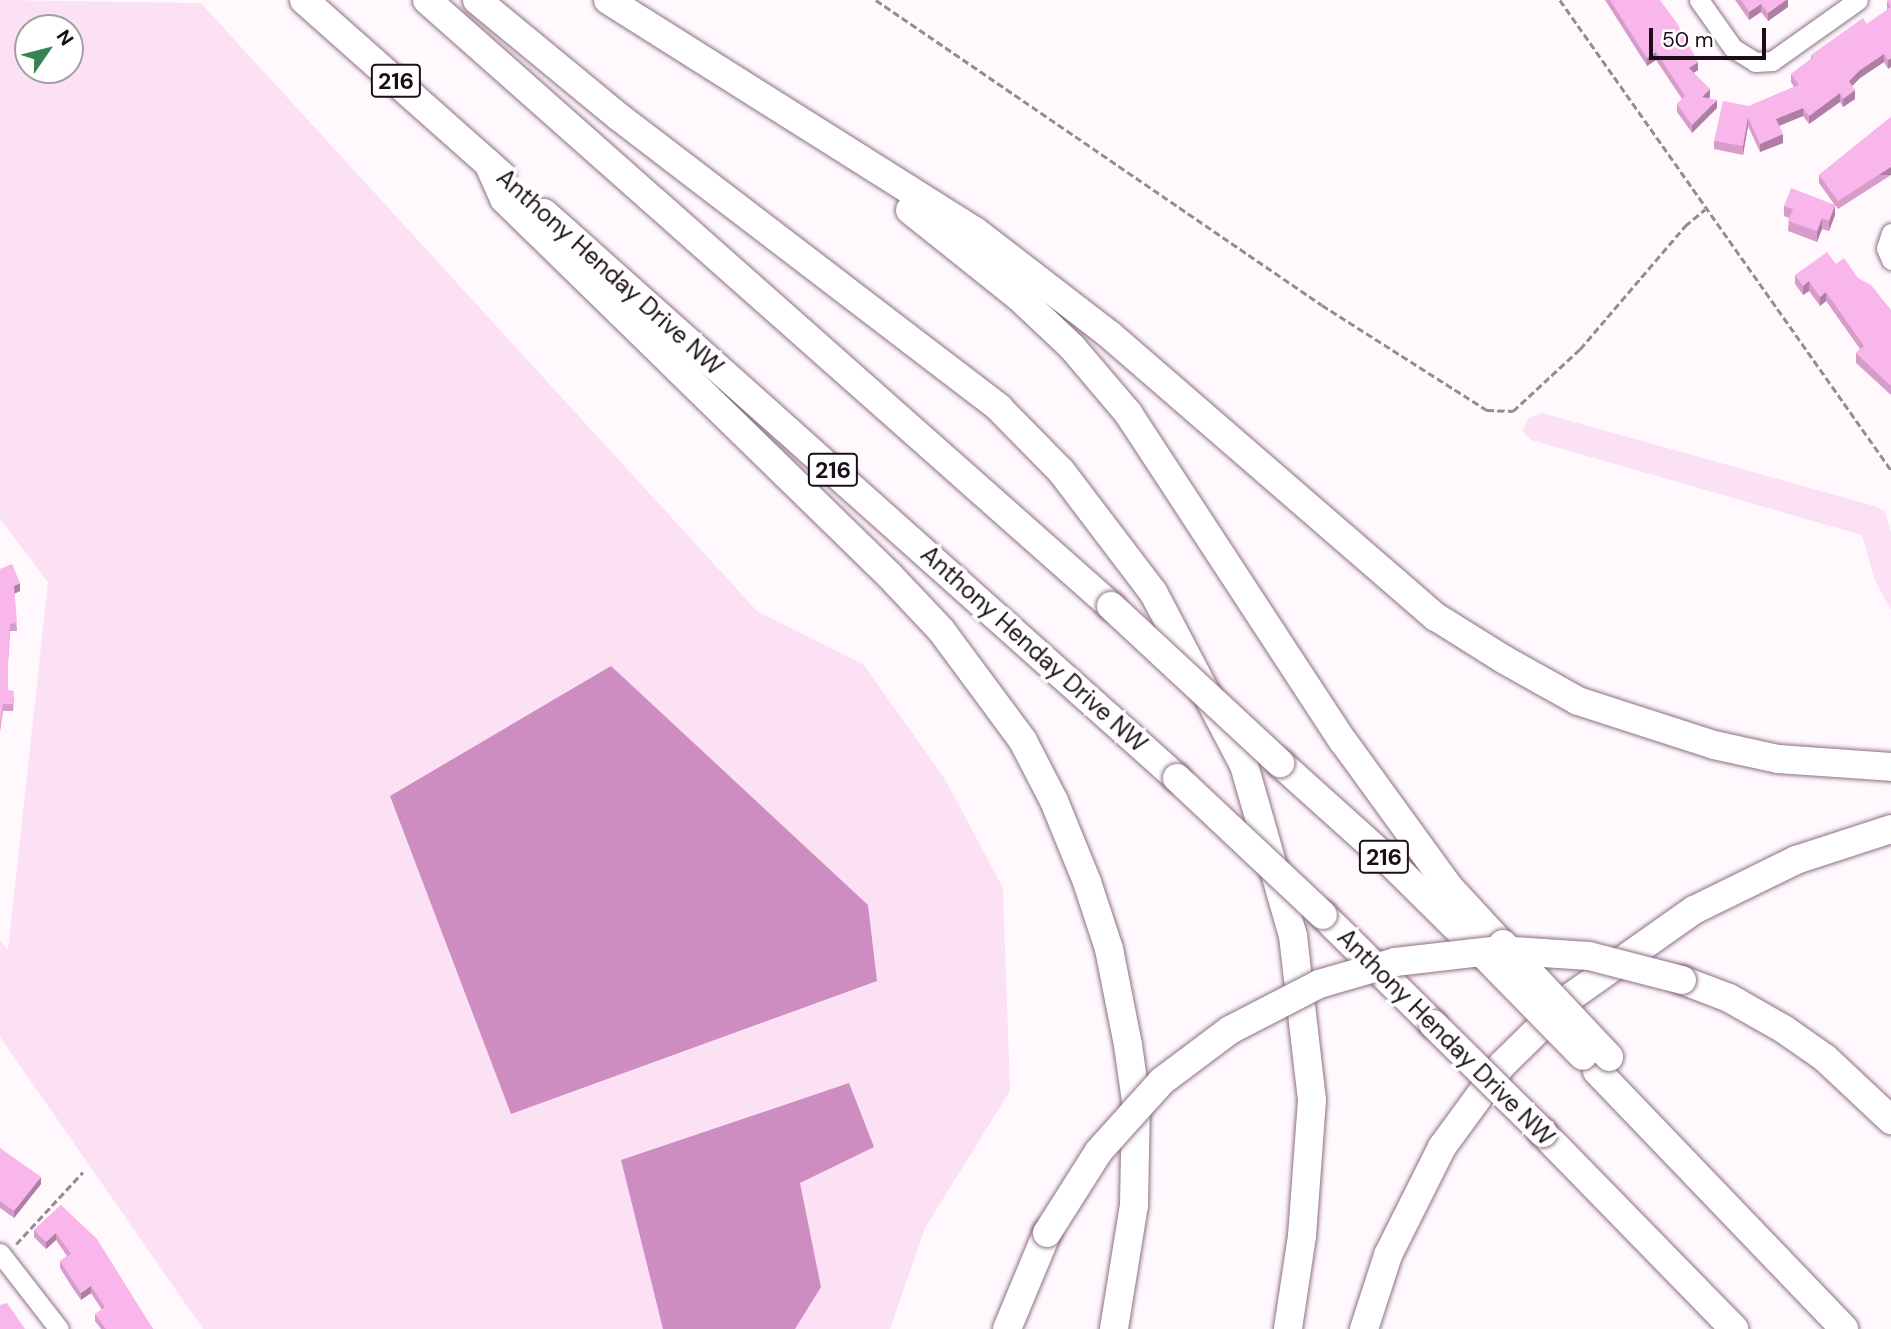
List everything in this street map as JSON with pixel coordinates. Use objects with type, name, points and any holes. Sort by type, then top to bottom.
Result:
[{"type":"highway","name":"Anthony Henday Drive NW","points":[[304,0],[1177,778],[1323,915],[1610,1199],[1734,1329]]},
{"type":"highway","name":"216","points":[[427,0],[1111,606],[1391,863],[1490,947],[1603,1064],[1843,1329]]},
{"type":"highway","points":[[477,0],[619,117],[999,408],[1061,471],[1153,592],[1244,765],[1293,936],[1312,1100],[1302,1236],[1288,1329]]},
{"type":"highway","points":[[602,0],[946,236],[1072,347],[1128,413],[1181,488],[1343,741],[1490,947]]},
{"type":"highway","points":[[608,0],[975,230],[1110,335],[1436,617],[1503,659],[1578,701],[1714,745],[1778,759],[1891,767]]},
{"type":"highway","points":[[488,163],[504,199],[849,534],[941,630],[1029,753],[1054,801],[1087,882],[1109,949],[1128,1045],[1136,1101],[1134,1205],[1114,1329]]},
{"type":"highway","points":[[1364,1329],[1388,1255],[1442,1147],[1502,1065],[1572,996],[1694,910],[1796,860],[1891,830]]},
{"type":"highway","points":[[1007,1329],[1047,1233],[1099,1151],[1162,1081],[1230,1030],[1319,984],[1395,962],[1498,950],[1588,956],[1682,980],[1729,998],[1785,1030],[1833,1065],[1891,1119]]},
{"type":"highway","points":[[1610,1199],[1713,1329]]},
{"type":"street","points":[[1699,0],[1733,48],[1755,62],[1772,61],[1858,0]]},
{"type":"street","points":[[2,1255],[59,1329]]},
{"type":"path","points":[[876,0],[1322,305],[1487,410],[1513,411],[1570,358],[1685,226],[1705,209]]},
{"type":"path","points":[[1560,0],[1891,470]]},
{"type":"path","points":[[2,1255],[83,1172]]},
{"type":"shaded area","points":[[0,0],[201,3],[757,611],[863,664],[945,779],[1003,888],[1010,1091],[925,1228],[890,1329],[203,1329],[0,1037],[0,940],[8,950],[48,582],[0,519]]},
{"type":"shaded area","points":[[1542,413],[1878,507],[1885,512],[1891,533],[1891,610],[1875,581],[1862,535],[1531,440],[1522,431],[1529,418]]},
{"type":"shaded area","points":[[611,666],[868,905],[877,981],[511,1114],[390,796]]},
{"type":"shaded area","points":[[849,1083],[874,1147],[800,1183],[821,1287],[795,1329],[663,1329],[621,1160]]},
{"type":"building","points":[[1610,0],[1660,0],[1677,23],[1698,62],[1689,68],[1710,89],[1702,97],[1717,100],[1692,125],[1677,104],[1685,96],[1656,52],[1647,58]]},
{"type":"building","points":[[1741,0],[1786,0],[1768,13],[1761,4],[1749,12]]},
{"type":"building","points":[[1891,7],[1891,58],[1888,60],[1884,54],[1860,70],[1849,81],[1855,90],[1843,99],[1840,93],[1809,116],[1803,108],[1776,119],[1783,134],[1760,144],[1748,117],[1743,146],[1714,141],[1723,101],[1749,106],[1799,85],[1791,74],[1813,58],[1811,55],[1863,18],[1867,24]]},
{"type":"building","points":[[1891,117],[1891,167],[1838,201],[1819,175]]},
{"type":"building","points":[[1791,188],[1835,205],[1829,221],[1822,218],[1817,231],[1788,221],[1793,209],[1784,206]]},
{"type":"building","points":[[1827,252],[1836,264],[1844,258],[1858,278],[1871,285],[1891,310],[1891,386],[1856,353],[1864,346],[1826,292],[1820,297],[1809,281],[1803,286],[1795,275]]},
{"type":"building","points":[[12,564],[20,583],[14,586],[17,623],[10,624],[8,658],[8,690],[14,691],[13,704],[3,704],[0,725],[0,569]]},
{"type":"building","points":[[0,1148],[41,1177],[14,1211],[0,1201]]},
{"type":"building","points":[[61,1205],[97,1239],[153,1329],[106,1329],[95,1314],[105,1307],[91,1286],[81,1293],[60,1261],[71,1254],[56,1233],[46,1242],[34,1230]]},
{"type":"building","points":[[7,1303],[25,1329],[0,1329],[0,1305]]}]
